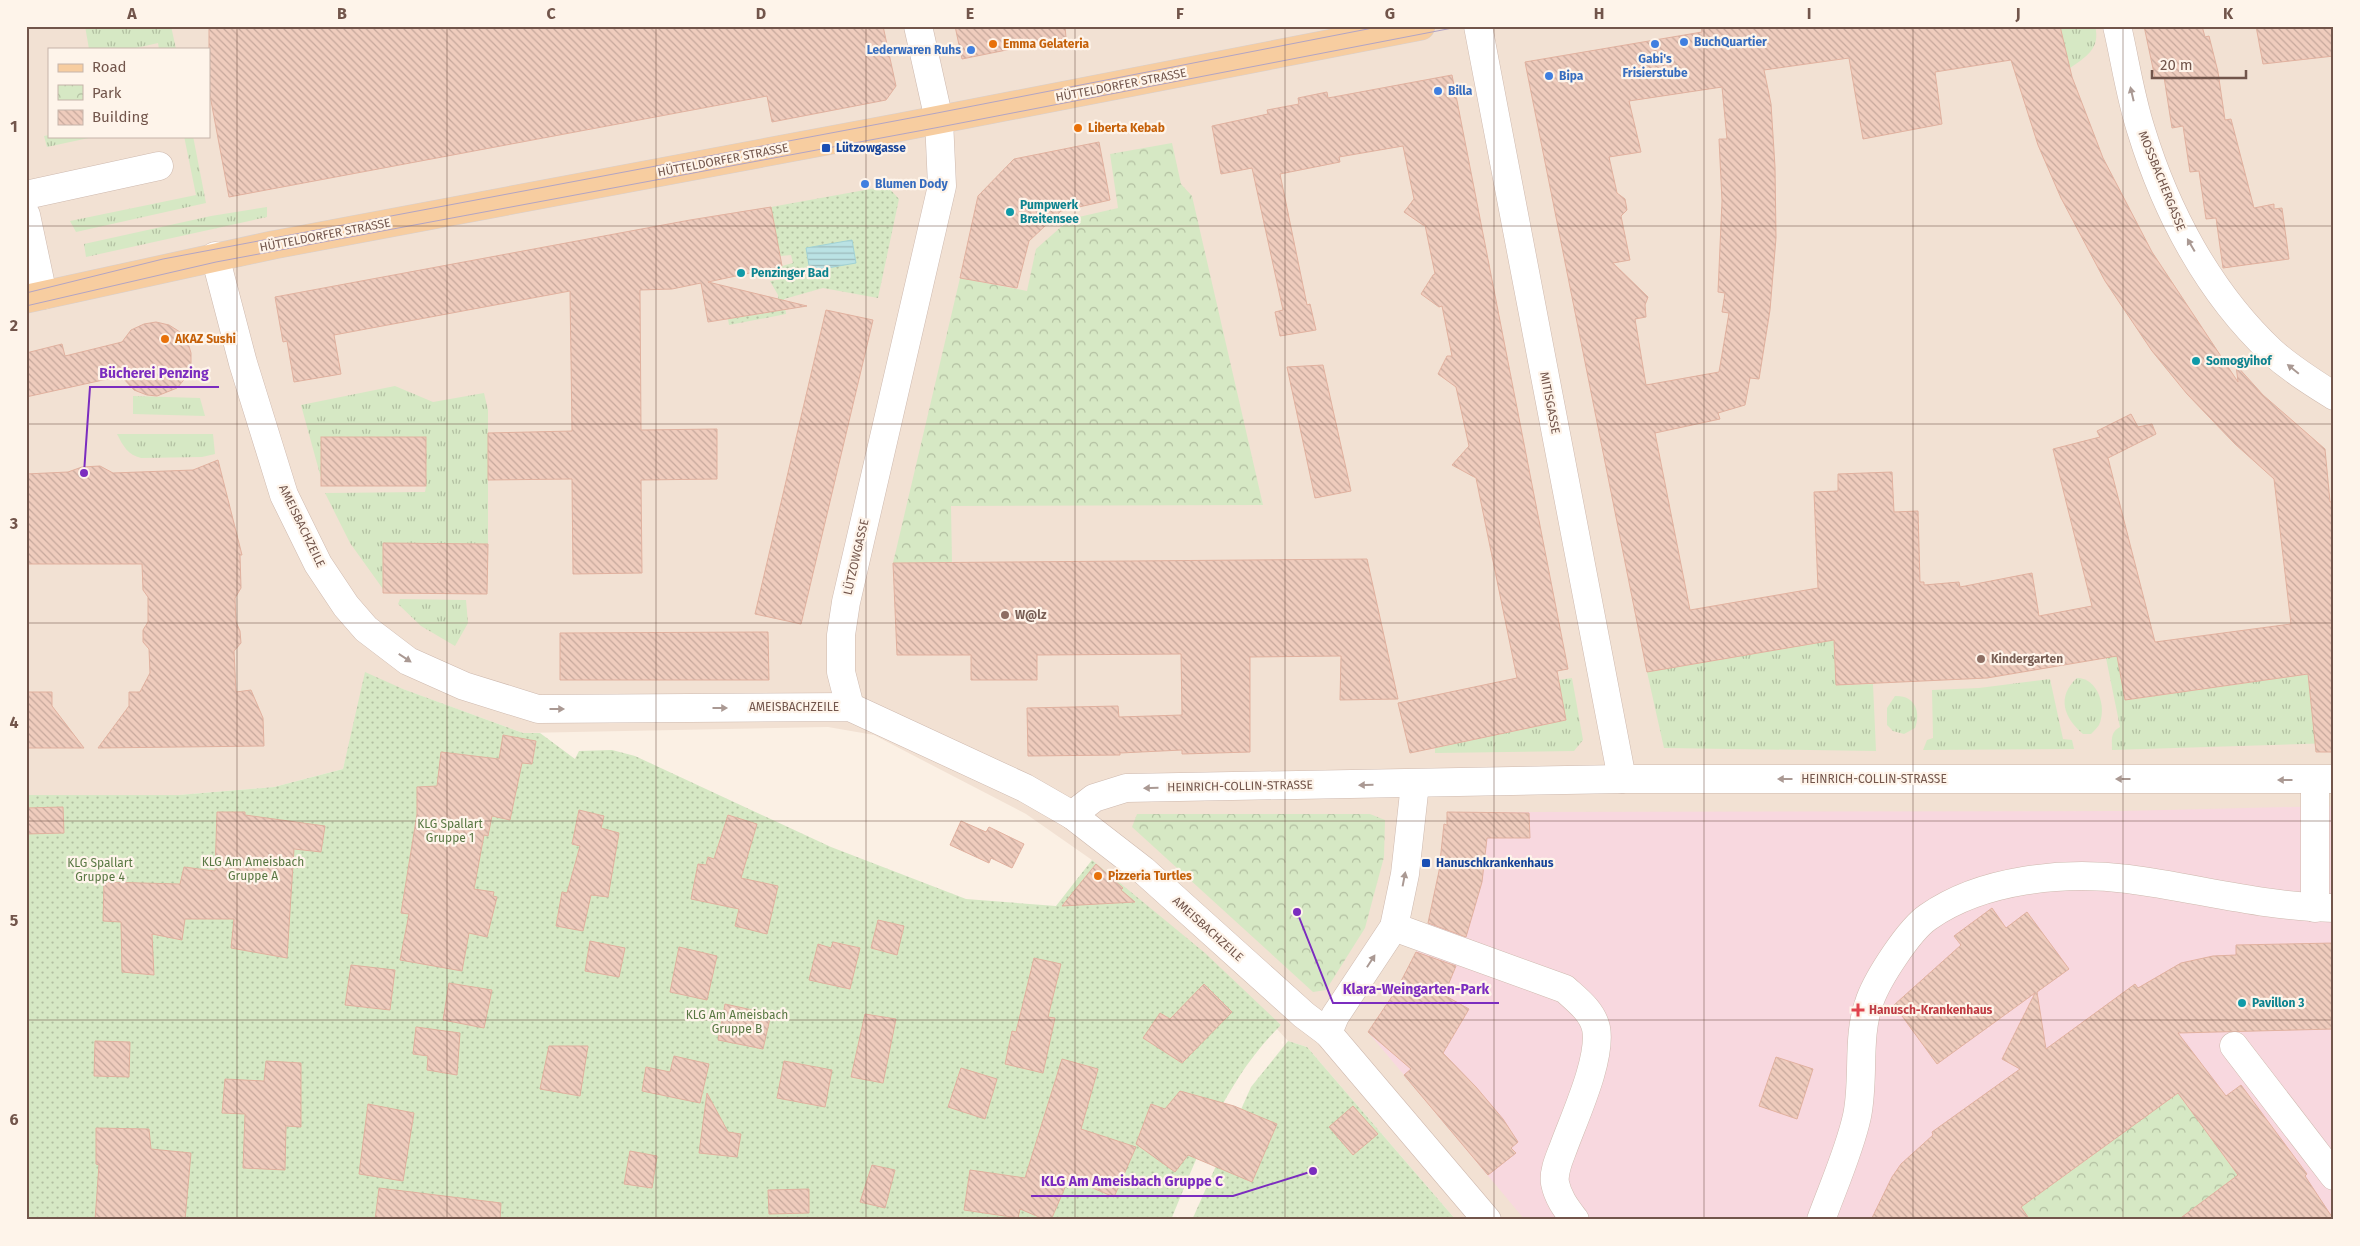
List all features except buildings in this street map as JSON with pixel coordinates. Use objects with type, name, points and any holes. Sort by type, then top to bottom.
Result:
[{"type":"main road","name":"HÜTTELDORFER STRASSE","points":[[35,297],[215,256],[939,120],[1421,26]]},
{"type":"street","name":"LÜTZOWGASSE","points":[[850,707],[841,672],[841,635],[846,602],[942,186],[939,120],[918,26]]},
{"type":"street","name":"MITISGASSE","points":[[1478,26],[1622,779]]},
{"type":"street","name":"MOSSBACHERGASSE","points":[[2117,26],[2140,129],[2181,228],[2204,268],[2226,302],[2273,353],[2299,374],[2334,396]]},
{"type":"street","points":[[26,195],[159,166]]},
{"type":"street","points":[[26,215],[35,297]]},
{"type":"street","name":"AMEISBACHZEILE","points":[[215,256],[243,363],[284,495],[318,564],[346,606],[366,629],[408,661],[464,686],[538,709],[850,707],[1025,788],[1072,815],[1143,870],[1304,1015],[1328,1033],[1487,1220]]},
{"type":"street","name":"HEINRICH-COLLIN-STRASSE","points":[[1072,815],[1094,798],[1126,788],[1622,779],[2324,779]]},
{"type":"street","points":[[1822,1220],[1857,1116],[1863,1030],[1869,1001],[1880,977],[1898,950],[1926,918],[1984,890],[2017,882],[2060,877],[2127,879],[2240,899],[2324,908],[2324,779]]},
{"type":"street","points":[[1328,1033],[1335,1016],[1394,927],[1406,868],[1415,784]]},
{"type":"street","points":[[1394,927],[1565,990],[1584,1006],[1596,1026],[1597,1042],[1593,1064],[1558,1163],[1555,1181],[1559,1196],[1575,1220]]},
{"type":"street","points":[[2234,1046],[2334,1176]]},
{"type":"shaded area","points":[[26,26],[2334,26],[2334,1220],[1456,1220],[1307,1047],[1288,1041],[1277,1029],[1281,1025],[1092,860],[1026,814],[874,735],[828,727],[523,733],[367,676],[343,769],[274,787],[179,795],[26,795]]},
{"type":"shaded area","name":"Hanusch-Krankenhaus","points":[[2334,806],[2334,1220],[1525,1220],[1368,1032],[1397,989],[1424,936],[1432,914],[1430,913],[1439,871],[1444,824],[1447,824],[1447,812],[2122,811]]},
{"type":"green space","points":[[85,26],[171,26],[176,48],[159,48],[158,43],[136,48],[89,48]]},
{"type":"green space","points":[[2060,26],[2095,26],[2096,40],[2094,46],[2087,56],[2070,68]]},
{"type":"green space","points":[[48,135],[48,138],[89,138],[47,147],[44,136]]},
{"type":"green space","points":[[184,138],[193,138],[206,203],[76,232],[70,221],[196,195]]},
{"type":"green space","points":[[1172,143],[1181,184],[1192,196],[1263,505],[951,506],[952,563],[893,563],[960,278],[1027,291],[1036,249],[1070,219],[1118,208],[1110,154]]},
{"type":"green space","points":[[887,186],[899,199],[878,298],[823,288],[784,299],[786,314],[729,325],[728,319],[779,310],[778,295],[770,281],[783,279],[782,266],[793,263],[791,255],[780,256],[771,207]]},
{"type":"green space","points":[[267,207],[267,217],[86,257],[84,244],[211,216]]},
{"type":"green space","points":[[395,386],[433,402],[484,393],[488,410],[488,544],[384,543],[383,589],[350,543],[325,493],[425,492],[426,486],[321,478],[301,405]]},
{"type":"green space","points":[[133,396],[200,398],[205,416],[133,414]]},
{"type":"green space","points":[[117,434],[213,434],[215,454],[202,457],[141,458],[133,455],[126,449]]},
{"type":"green space","points":[[400,599],[466,600],[468,623],[455,646],[421,626],[398,604]]},
{"type":"green space","points":[[1834,640],[1837,685],[1873,684],[1876,751],[1664,748],[1647,672]]},
{"type":"green space","points":[[2117,655],[2126,700],[2308,674],[2334,743],[2112,750],[2113,734],[2120,727],[2106,658]]},
{"type":"green space","points":[[365,672],[403,689],[523,733],[540,733],[575,759],[579,751],[612,750],[635,756],[831,847],[966,899],[1056,906],[1092,860],[1205,953],[1281,1025],[1245,1068],[1216,1116],[1171,1220],[26,1220],[26,795],[179,795],[274,787],[343,769]]},
{"type":"green space","points":[[1572,678],[1583,740],[1574,751],[1435,753],[1435,748],[1566,720],[1558,680]]},
{"type":"green space","points":[[2077,678],[2084,679],[2095,688],[2101,702],[2102,710],[2099,725],[2091,734],[2083,734],[2076,728],[2065,707],[2066,693],[2070,685]]},
{"type":"green space","points":[[2050,679],[2063,739],[2072,740],[2074,749],[1923,750],[1927,740],[1933,738],[1932,690],[1979,688]]},
{"type":"green space","points":[[1895,696],[1902,696],[1912,701],[1917,711],[1915,728],[1904,734],[1893,731],[1887,725],[1887,708]]},
{"type":"green space","points":[[1137,814],[1370,814],[1385,820],[1384,857],[1365,928],[1326,990],[1313,992],[1132,827]]},
{"type":"green space","points":[[1288,1041],[1307,1047],[1456,1220],[1192,1220],[1251,1087]]},
{"type":"green space","points":[[2178,1093],[2238,1175],[2178,1220],[2030,1220],[2021,1207]]},
{"type":"water","points":[[852,240],[856,263],[810,271],[806,248]]},
{"type":"tram line","points":[[26,293],[163,259],[937,113],[1383,26]]},
{"type":"tram line","points":[[26,306],[216,262],[940,127],[1463,26]]},
{"type":"place","name":"BuchQuartier","points":[[1684,42]]},
{"type":"place","name":"Emma Gelateria","points":[[993,44]]},
{"type":"place","name":"Gabi's Frisierstube","points":[[1655,44]]},
{"type":"place","name":"Lederwaren Ruhs","points":[[971,50]]},
{"type":"place","name":"Bipa","points":[[1549,76]]},
{"type":"place","name":"Billa","points":[[1438,91]]},
{"type":"place","name":"Liberta Kebab","points":[[1078,128]]},
{"type":"place","name":"Lützowgasse","points":[[826,148]]},
{"type":"place","name":"Blumen Dody","points":[[865,184]]},
{"type":"place","name":"Pumpwerk Breitensee","points":[[1010,212]]},
{"type":"place","name":"Penzinger Bad","points":[[741,273]]},
{"type":"place","name":"AKAZ Sushi","points":[[165,339]]},
{"type":"place","name":"Somogyihof","points":[[2196,361]]},
{"type":"place","name":"Bücherei Penzing","points":[[84,473]]},
{"type":"place","name":"W@lz","points":[[1005,615]]},
{"type":"place","name":"Kindergarten","points":[[1981,659]]},
{"type":"place","name":"Hanuschkrankenhaus","points":[[1426,863]]},
{"type":"place","name":"Pizzeria Turtles","points":[[1098,876]]},
{"type":"place","name":"Klara-Weingarten-Park","points":[[1297,912]]},
{"type":"place","name":"Pavillon 3","points":[[2242,1003]]},
{"type":"place","name":"Hanusch-Krankenhaus","points":[[1858,1010]]},
{"type":"place","name":"KLG Am Ameisbach Gruppe C","points":[[1313,1171]]},
{"type":"park label","name":"KLG Spallart Gruppe 1","points":[[450,831]]},
{"type":"park label","name":"KLG Am Ameisbach Gruppe A","points":[[253,869]]},
{"type":"park label","name":"KLG Spallart Gruppe 4","points":[[100,870]]},
{"type":"park label","name":"KLG Am Ameisbach Gruppe B","points":[[737,1022]]}]
